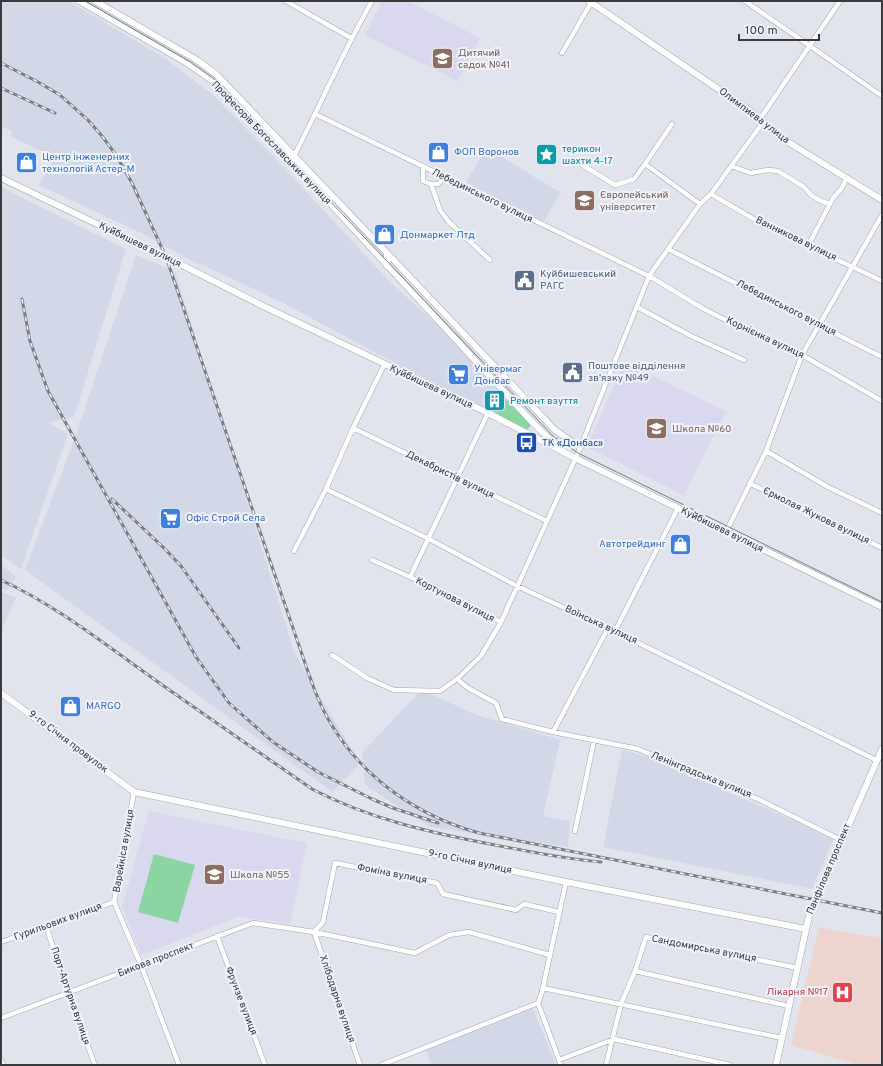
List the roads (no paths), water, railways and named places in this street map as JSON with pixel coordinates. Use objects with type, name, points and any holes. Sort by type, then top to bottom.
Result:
[{"type":"street","name":"Професорів Богославських вулиця","points":[[79,1],[187,63],[213,81],[387,253],[555,430],[580,448]]},
{"type":"street","name":"Професорів Богославських вулиця","points":[[95,1],[197,60],[217,75],[387,266],[532,422],[563,452]]},
{"type":"street","points":[[286,1],[351,38]]},
{"type":"street","points":[[292,159],[316,114],[351,38],[372,1]]},
{"type":"street","points":[[745,1],[882,96]]},
{"type":"street","points":[[501,622],[580,448],[649,276],[700,204],[711,194],[731,166],[840,1]]},
{"type":"street","points":[[562,52],[591,2]]},
{"type":"street","name":"Олимпиева улица","points":[[591,2],[750,110],[780,137],[882,200]]},
{"type":"street","name":"Лебединського вулиця","points":[[316,114],[649,276]]},
{"type":"street","points":[[581,164],[615,185],[634,179],[672,124]]},
{"type":"street","points":[[645,164],[700,204]]},
{"type":"street","points":[[731,166],[751,173],[768,170],[778,172],[804,187],[811,195],[830,204]]},
{"type":"street","points":[[423,167],[423,181],[438,184],[445,177]]},
{"type":"street","name":"Куйбишева вулиця","points":[[1,178],[384,365],[488,413],[575,458],[882,608]]},
{"type":"street","points":[[808,246],[830,204],[847,178]]},
{"type":"street","points":[[432,184],[440,210],[449,222],[490,260]]},
{"type":"street","name":"Ванникова вулиця","points":[[711,194],[764,224],[882,281]]},
{"type":"street","points":[[726,532],[766,451],[802,355],[882,215]]},
{"type":"street","name":"Лебединського вулиця","points":[[668,249],[882,357]]},
{"type":"street","points":[[387,253],[387,266]]},
{"type":"street","name":"Корнієнка вулиця","points":[[649,276],[702,308],[757,336],[802,355],[882,401]]},
{"type":"street","points":[[637,307],[691,336],[744,360]]},
{"type":"street","points":[[294,551],[326,489],[353,428],[384,365]]},
{"type":"street","points":[[410,577],[458,479],[488,413]]},
{"type":"street","name":"Декабристів вулиця","points":[[353,428],[546,521]]},
{"type":"street","points":[[766,451],[828,487],[882,513]]},
{"type":"street","name":"Єрмолая Жукова вулиця","points":[[751,484],[882,548]]},
{"type":"street","name":"Воїнська вулиця","points":[[326,489],[429,539],[517,586],[615,631],[876,760]]},
{"type":"street","points":[[615,631],[678,508]]},
{"type":"street","name":"Кортунова вулиця","points":[[332,655],[366,678],[394,690],[440,691],[457,679],[481,656],[501,622],[372,560]]},
{"type":"street","points":[[553,732],[608,628]]},
{"type":"street","name":"Ленінградська вулиця","points":[[457,679],[468,688],[496,703],[502,719],[553,732],[638,749],[760,800],[841,840]]},
{"type":"street","name":"9-го Січня провулок","points":[[1,693],[134,792]]},
{"type":"street","points":[[575,831],[594,741]]},
{"type":"street","name":"Панфілова проспект","points":[[776,1065],[809,916],[882,749]]},
{"type":"street","name":"9-го Січня вулиця","points":[[134,792],[566,882],[806,930]]},
{"type":"street","name":"Варейкіса вулиця","points":[[134,792],[114,902],[141,965],[179,1065]]},
{"type":"street","name":"Фоміна вулиця","points":[[314,932],[323,922],[335,863],[437,883],[443,894],[509,909],[516,910],[524,904],[559,912]]},
{"type":"street","points":[[566,882],[543,988],[538,1003],[560,1063],[614,1039],[730,1065]]},
{"type":"street","name":"Гурильових вулиця","points":[[1,942],[114,902]]},
{"type":"street","name":"Бикова проспект","points":[[1,1018],[254,923],[314,932],[415,953],[449,935],[469,932],[550,955]]},
{"type":"street","name":"Порт-Артурна вулиця","points":[[46,926],[68,993],[95,1065]]},
{"type":"street","name":"Хлібодарна вулиця","points":[[314,932],[360,1065]]},
{"type":"street","name":"Фрунзе вулиця","points":[[216,936],[265,1065]]},
{"type":"street","name":"Сандомирська вулиця","points":[[606,1065],[614,1039],[621,1004],[635,971],[646,937],[798,968]]},
{"type":"street","points":[[635,971],[789,1006]]},
{"type":"street","points":[[543,988],[782,1038]]},
{"type":"street","points":[[381,1065],[538,1003]]},
{"type":"street","points":[[1,1060],[3,1065]]},
{"type":"tram line","points":[[85,1],[190,62],[214,79],[553,436],[578,453],[882,602]]},
{"type":"railway","points":[[1,63],[60,95],[88,120],[116,155],[132,183],[166,257],[317,696],[331,724],[344,744],[359,762],[394,793],[414,806],[456,826],[479,833],[882,913]]},
{"type":"railway","points":[[1,88],[55,113]]},
{"type":"railway","points":[[22,299],[30,341],[48,391],[196,657],[229,703],[273,742],[318,772],[393,808],[438,823]]},
{"type":"railway","points":[[112,499],[181,566],[239,648]]},
{"type":"railway","points":[[1,580],[20,589],[57,611],[312,789],[334,800],[378,817],[424,830],[508,848],[601,862]]},
{"type":"place","name":"Дитячий садок №41","points":[[442,59]]},
{"type":"place","name":"ФОП Воронов","points":[[438,152]]},
{"type":"place","name":"терикон шахти 4-17","points":[[547,155]]},
{"type":"place","name":"Центр інженерних технологій Астер-М","points":[[27,163]]},
{"type":"place","name":"Європейський університет","points":[[584,201]]},
{"type":"place","name":"Донмаркет Лтд","points":[[385,235]]},
{"type":"place","name":"Куйбишевський РАГС","points":[[525,280]]},
{"type":"place","name":"Поштове відділення зв'язку №49","points":[[573,372]]},
{"type":"place","name":"Універмаг Донбас","points":[[459,375]]},
{"type":"place","name":"Ремонт взуття","points":[[494,401]]},
{"type":"place","name":"Школа №60","points":[[656,429]]},
{"type":"place","name":"ТК «Донбас»","points":[[527,443]]},
{"type":"place","name":"Офіс Строй Села","points":[[170,518]]},
{"type":"place","name":"Автотрейдинг","points":[[681,544]]},
{"type":"place","name":"MARGO","points":[[70,706]]},
{"type":"place","name":"Школа №55","points":[[215,875]]},
{"type":"place","name":"Лікарня №17","points":[[843,992]]}]
